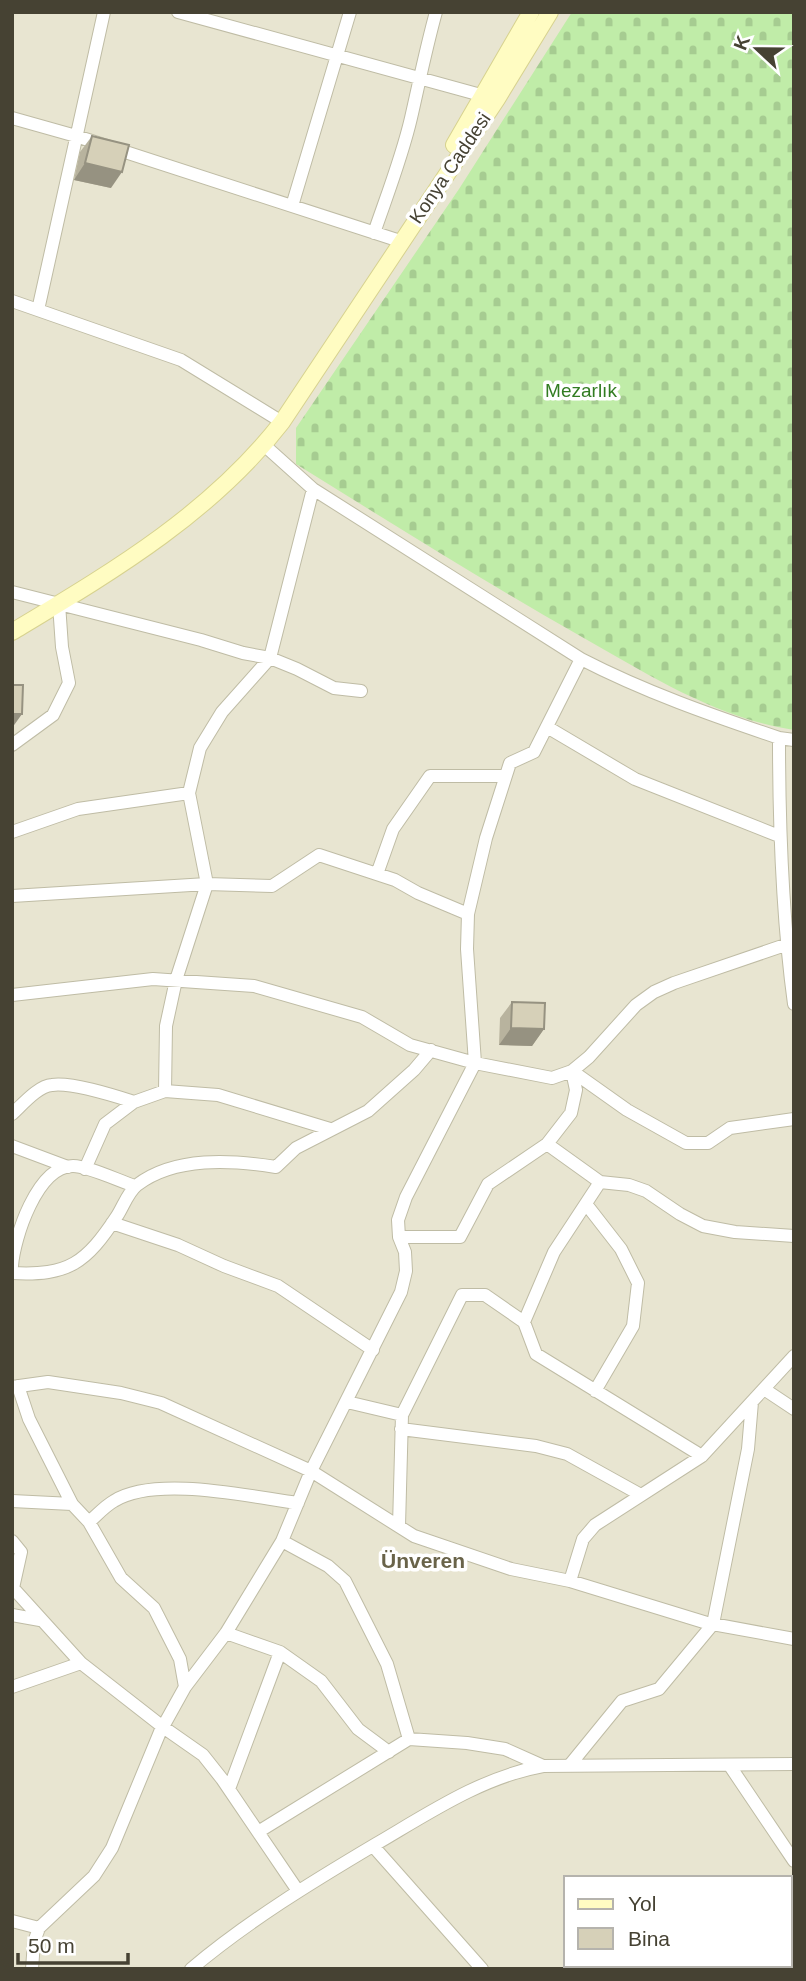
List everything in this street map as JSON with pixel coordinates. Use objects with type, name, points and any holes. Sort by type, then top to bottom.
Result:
[{"type":"main road","name":"Konya Caddesi","points":[[489,97],[531,12]]},
{"type":"main road","name":"Konya Caddesi","points":[[12,632],[179,524],[208,501],[264,445],[282,422],[400,241],[489,97],[550,12]]},
{"type":"street","points":[[38,310],[104,12]]},
{"type":"street","points":[[178,12],[489,97]]},
{"type":"street","points":[[292,206],[350,12]]},
{"type":"street","points":[[374,233],[410,119],[436,12]]},
{"type":"street","points":[[12,118],[76,136],[400,241]]},
{"type":"street","points":[[12,301],[181,360],[282,422]]},
{"type":"street","points":[[264,445],[313,489],[581,659],[666,699],[779,738],[794,740]]},
{"type":"street","points":[[165,1091],[166,1026],[176,980],[207,884],[189,793],[200,748],[222,712],[270,658],[313,489]]},
{"type":"street","points":[[12,592],[270,658],[297,668],[334,688],[360,691]]},
{"type":"street","points":[[12,745],[53,715],[69,683],[62,647],[59,604]]},
{"type":"street","points":[[32,1969],[34,1942],[39,1928],[94,1876],[112,1848],[163,1727],[185,1687],[226,1633],[282,1541],[311,1471],[401,1292],[406,1271],[398,1220],[406,1197],[475,1063],[467,949],[468,914],[486,838],[510,763],[534,752],[581,659]]},
{"type":"street","points":[[547,727],[635,779],[779,836]]},
{"type":"street","points":[[779,738],[779,836],[794,1004]]},
{"type":"street","points":[[377,874],[393,829],[430,776],[505,776]]},
{"type":"street","points":[[12,832],[78,809],[189,793]]},
{"type":"street","points":[[12,896],[207,884],[272,886],[319,855],[395,880],[468,914]]},
{"type":"street","points":[[12,995],[153,979],[254,986],[362,1017],[410,1045],[475,1063],[552,1078],[572,1071],[589,1057],[636,1005],[654,992],[790,943]]},
{"type":"street","points":[[12,1273],[38,1274],[71,1266],[83,1258],[111,1223],[135,1186],[167,1169],[208,1162],[246,1162],[276,1167],[296,1148],[368,1111],[414,1070],[431,1050]]},
{"type":"street","points":[[572,1071],[627,1111],[686,1143],[708,1143],[730,1128],[794,1119]]},
{"type":"street","points":[[399,1237],[460,1237],[488,1184],[547,1144],[571,1113],[576,1090],[572,1071]]},
{"type":"street","points":[[12,1114],[51,1084],[97,1091],[134,1102]]},
{"type":"street","points":[[85,1169],[105,1124],[134,1102],[165,1091],[218,1095],[330,1129]]},
{"type":"street","points":[[547,1144],[600,1182],[629,1185],[646,1191],[703,1226],[735,1232],[794,1236]]},
{"type":"street","points":[[12,1146],[68,1167]]},
{"type":"street","points":[[12,1266],[13,1248],[26,1211],[44,1183],[61,1169],[74,1166],[135,1186]]},
{"type":"street","points":[[524,1322],[554,1252],[600,1182]]},
{"type":"street","points":[[586,1204],[621,1249],[638,1283],[633,1326],[595,1391]]},
{"type":"street","points":[[12,1206],[26,1211]]},
{"type":"street","points":[[111,1223],[178,1245],[278,1286],[373,1350]]},
{"type":"street","points":[[399,1526],[402,1415],[462,1295],[485,1295],[524,1322],[536,1354],[702,1456]]},
{"type":"street","points":[[570,1581],[583,1539],[595,1525],[702,1456],[794,1356]]},
{"type":"street","points":[[185,1687],[180,1659],[154,1608],[121,1578],[89,1522],[72,1504],[15,1386],[48,1382],[121,1393],[161,1403],[311,1471],[414,1536],[511,1569],[570,1581],[713,1624],[794,1639]]},
{"type":"street","points":[[764,1389],[794,1409]]},
{"type":"street","points":[[347,1402],[402,1415]]},
{"type":"street","points":[[569,1766],[622,1701],[659,1689],[713,1624],[748,1450],[752,1402]]},
{"type":"street","points":[[401,1429],[536,1446],[567,1454],[641,1495]]},
{"type":"street","points":[[89,1522],[115,1500],[145,1490],[192,1489],[298,1503]]},
{"type":"street","points":[[12,1501],[72,1504]]},
{"type":"street","points":[[12,1541],[21,1552],[13,1588],[81,1663],[203,1755],[298,1891]]},
{"type":"street","points":[[282,1541],[328,1566],[345,1581],[387,1664],[409,1739]]},
{"type":"street","points":[[12,1615],[40,1620]]},
{"type":"street","points":[[226,1633],[280,1652],[321,1681],[358,1729],[389,1752]]},
{"type":"street","points":[[229,1789],[280,1652]]},
{"type":"street","points":[[12,1687],[81,1663]]},
{"type":"street","points":[[258,1832],[409,1739],[467,1742],[505,1749],[543,1766]]},
{"type":"street","points":[[191,1969],[228,1937],[298,1891],[447,1802],[493,1780],[522,1770],[543,1766],[794,1764]]},
{"type":"street","points":[[730,1766],[794,1861]]},
{"type":"street","points":[[373,1846],[482,1969]]},
{"type":"street","points":[[12,1921],[39,1928]]},
{"type":"shaded area","points":[[12,12],[794,12],[794,1969],[12,1969]]},
{"type":"green space","name":"Mezarlık","points":[[572,12],[794,12],[794,730],[737,716],[658,680],[510,595],[296,464],[296,428],[459,189]]},
{"type":"building","points":[[92,136],[129,145],[122,172],[85,163]]},
{"type":"building","points":[[12,685],[23,685],[22,714],[12,714]]},
{"type":"building","points":[[512,1002],[545,1003],[544,1029],[511,1028]]},
{"type":"district","name":"Ünveren","points":[[423,1560]]}]
